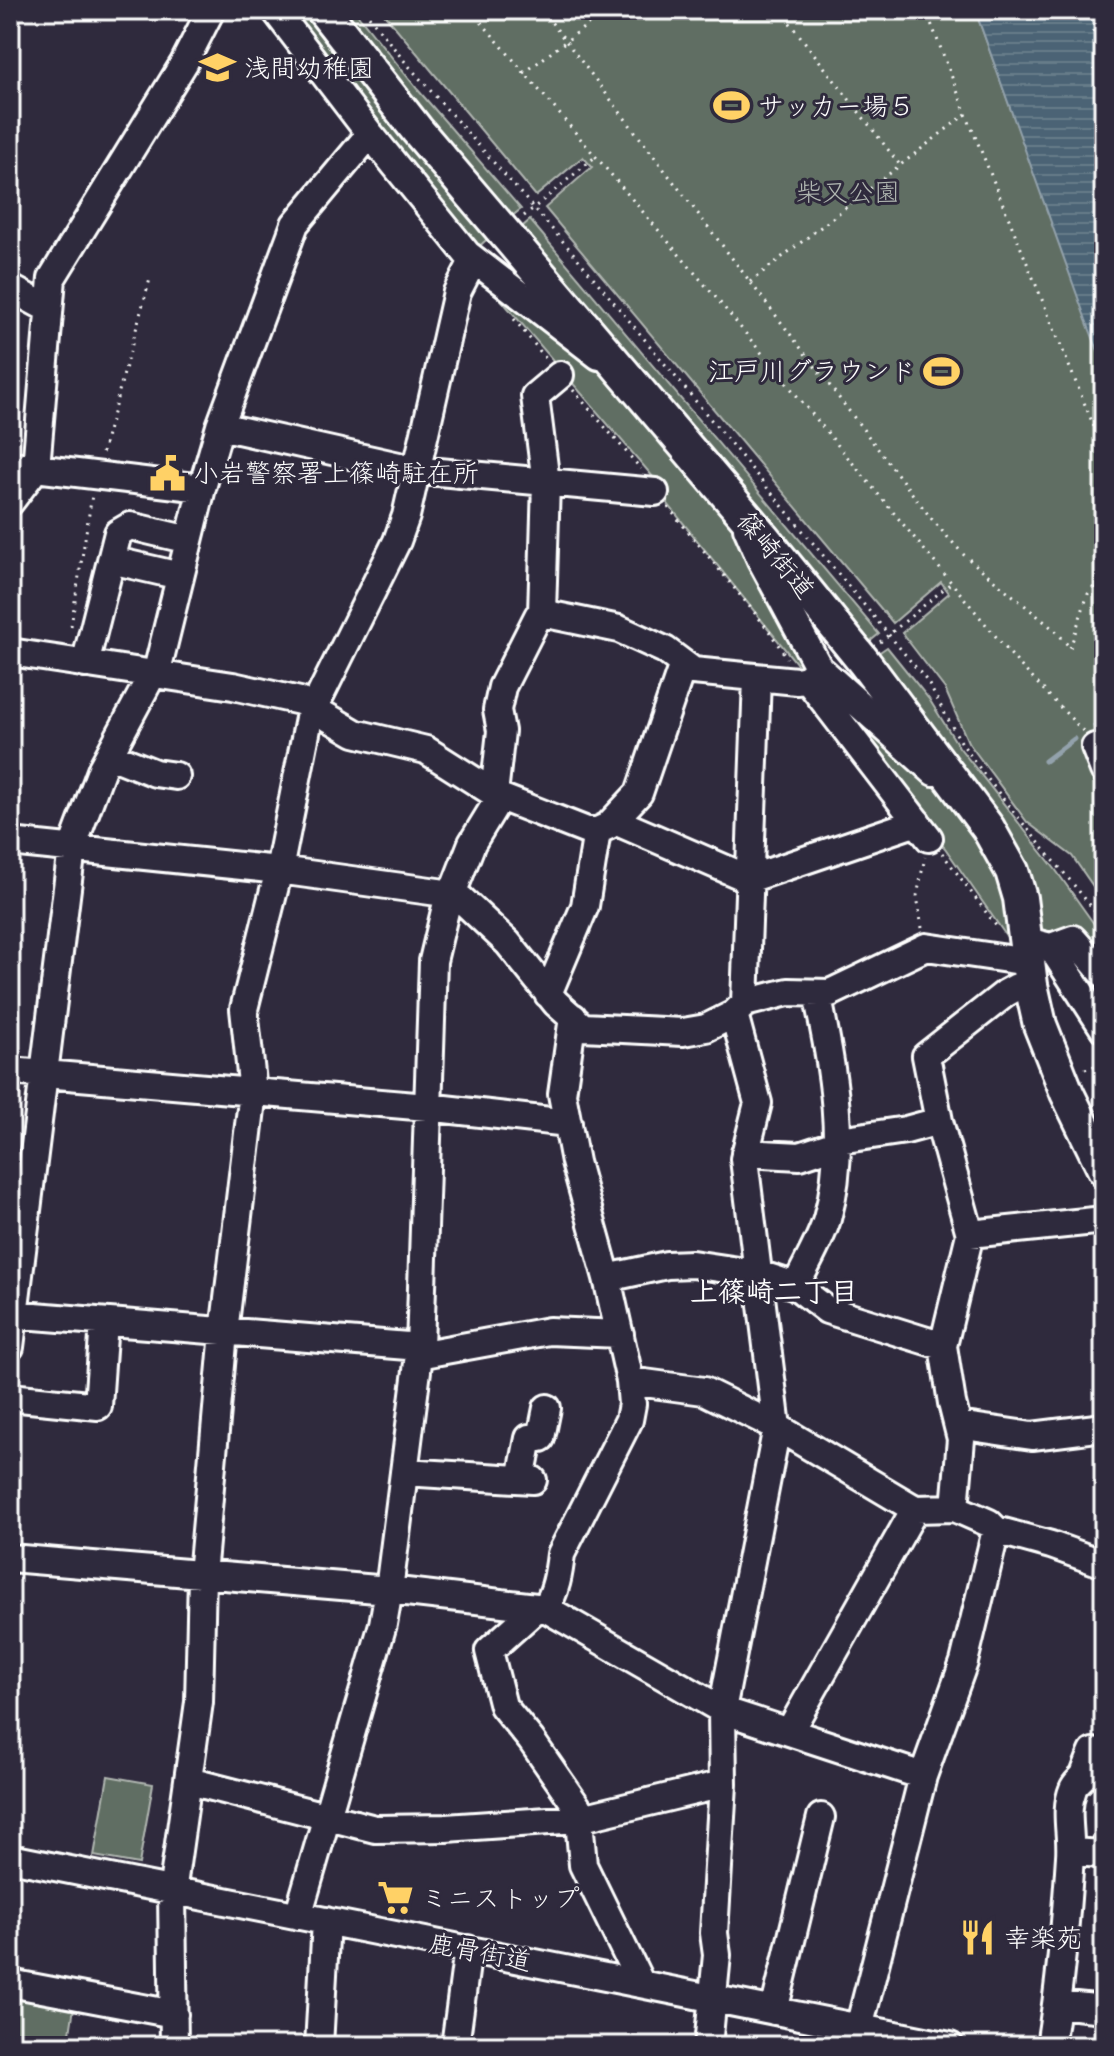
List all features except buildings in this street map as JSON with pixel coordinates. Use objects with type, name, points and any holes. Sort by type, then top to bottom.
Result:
[{"type":"main road","name":"篠崎街道","points":[[323,10],[417,130],[763,537],[864,662],[1001,848],[1012,871],[1034,959],[1040,1025],[1067,1093],[1104,1169]]},
{"type":"street","points":[[10,502],[23,467],[52,278],[184,63],[211,10]]},
{"type":"street","points":[[223,10],[232,10]]},
{"type":"street","points":[[275,10],[473,261],[582,345],[619,368]]},
{"type":"street","points":[[10,1347],[72,848],[110,755],[154,675],[220,426],[295,224],[370,134]]},
{"type":"street","points":[[174,2046],[172,1893],[199,1702],[202,1575],[224,1332],[253,1092],[244,1009],[279,870],[313,707],[397,541],[417,470],[457,292],[473,261]]},
{"type":"street","points":[[10,288],[49,309]]},
{"type":"street","points":[[298,1916],[383,1624],[389,1590],[419,1351],[433,961],[450,894],[497,796],[501,731],[497,710],[502,687],[542,613],[546,483],[535,396],[560,375]]},
{"type":"street","points":[[220,426],[417,470],[655,492]]},
{"type":"street","points":[[23,467],[202,488]]},
{"type":"street","points":[[606,826],[749,879],[923,830],[813,674],[741,513]]},
{"type":"street","points":[[85,664],[118,533],[130,526],[189,540]]},
{"type":"street","points":[[111,560],[180,576]]},
{"type":"street","points":[[542,613],[619,629],[665,650],[693,671],[797,681],[813,674]]},
{"type":"street","points":[[10,652],[233,686],[300,701],[355,733],[426,750],[497,796],[587,831],[606,826],[639,793],[683,664]]},
{"type":"street","points":[[813,674],[971,805]]},
{"type":"street","points":[[708,2046],[717,1955],[714,1933],[723,1784],[722,1710],[777,1427],[745,1153],[758,1103],[739,1008],[749,879],[757,678]]},
{"type":"street","points":[[110,755],[155,773],[176,776]]},
{"type":"street","points":[[548,994],[585,906],[606,826]]},
{"type":"street","points":[[10,842],[279,870],[450,894],[461,899],[508,943],[548,994],[583,1027],[683,1032],[706,1028],[739,1008],[788,992],[830,993],[926,947],[1034,959],[1104,1029]]},
{"type":"street","points":[[955,1508],[961,1439],[943,1346],[952,1320],[970,1234],[939,1121],[926,1056],[1017,987],[1034,959],[1073,939],[1104,974]]},
{"type":"street","points":[[796,1286],[827,1219],[839,1141],[829,1052],[817,993]]},
{"type":"street","points":[[573,1017],[562,1094],[575,1162],[620,1334],[632,1404],[629,1420],[561,1554],[550,1601],[489,1651],[503,1706],[531,1740],[578,1808],[583,1865],[641,1984]]},
{"type":"street","points":[[10,1071],[427,1107],[568,1123]]},
{"type":"street","points":[[745,1153],[800,1156],[839,1141],[939,1121]]},
{"type":"street","points":[[970,1234],[1104,1220]]},
{"type":"street","points":[[607,1278],[667,1265],[692,1264],[759,1274],[796,1286],[827,1310],[943,1346]]},
{"type":"street","points":[[12,1314],[419,1351],[549,1331],[620,1334]]},
{"type":"street","points":[[10,1397],[98,1406],[104,1322]]},
{"type":"street","points":[[630,1381],[704,1391],[777,1427],[915,1509],[955,1508],[989,1523],[996,1530],[1104,1564]]},
{"type":"street","points":[[404,1472],[527,1479],[529,1438],[541,1438],[547,1408]]},
{"type":"street","points":[[958,1425],[1032,1436],[1104,1427]]},
{"type":"street","points":[[789,1732],[915,1509]]},
{"type":"street","points":[[859,2028],[923,1776],[964,1662],[996,1530]]},
{"type":"street","points":[[10,1558],[389,1590],[541,1607],[722,1710],[923,1776]]},
{"type":"street","points":[[1050,2046],[1057,2004],[1071,1852],[1068,1829],[1071,1798],[1074,1786],[1083,1777],[1093,1752]]},
{"type":"street","points":[[189,1781],[375,1829],[446,1828],[578,1819],[723,1784]]},
{"type":"street","points":[[774,2011],[821,1817]]},
{"type":"street","points":[[1071,1852],[1104,1854]]},
{"type":"street","name":"鹿骨街道","points":[[10,1858],[172,1893],[945,2045]]},
{"type":"street","points":[[319,2046],[326,1921]]},
{"type":"street","points":[[455,2046],[468,1949]]},
{"type":"street","points":[[10,1983],[174,2014]]},
{"type":"street","points":[[1057,2004],[1104,2009]]},
{"type":"path","points":[[364,10],[401,57],[574,254],[927,681],[962,743],[1007,804],[1057,861],[1104,923]]},
{"type":"path","points":[[471,10],[1017,662],[1078,724],[1099,758]]},
{"type":"path","points":[[542,10],[934,522],[964,555],[1058,633],[1070,648],[1088,594],[1104,574]]},
{"type":"path","points":[[524,73],[607,10]]},
{"type":"path","points":[[780,10],[900,165]]},
{"type":"path","points":[[926,10],[1104,451]]},
{"type":"path","points":[[750,282],[966,114]]},
{"type":"path","points":[[526,215],[596,156]]},
{"type":"path","points":[[881,641],[952,582]]},
{"type":"path","points":[[923,830],[997,927]]},
{"type":"path","points":[[923,830],[917,896],[926,947]]},
{"type":"path","points":[[1084,1070],[1104,1063]]},
{"type":"green space","points":[[283,10],[311,10],[493,234],[475,250]]},
{"type":"green space","points":[[335,10],[354,10],[418,90],[521,209],[507,220]]},
{"type":"green space","name":"柴又公園","points":[[381,10],[975,10],[1104,366],[1104,902],[1072,856],[1027,822],[968,742],[945,689],[902,633],[949,593],[941,582],[893,623],[545,208],[592,167],[583,157],[536,196]]},
{"type":"green space","points":[[530,220],[879,634],[864,646],[516,232]]},
{"type":"green space","points":[[482,273],[628,392],[716,497],[757,562],[806,662],[801,669],[659,493],[654,478],[479,274]]},
{"type":"green space","points":[[887,647],[929,699],[959,747],[1055,869],[1104,938],[1104,963],[1072,926],[1046,936],[1039,931],[874,656]]},
{"type":"green space","points":[[821,684],[916,762],[965,813],[1010,896],[1014,947],[945,848],[897,789]]},
{"type":"green space","points":[[108,1776],[153,1784],[139,1864],[94,1856]]},
{"type":"green space","points":[[10,1988],[75,2001],[68,2046],[10,2046]]},
{"type":"water","points":[[975,10],[1104,10],[1104,366],[1086,320]]},
{"type":"waterway","points":[[1095,726],[1104,720]]},
{"type":"waterway","points":[[1045,761],[1074,739]]},
{"type":"place","name":"浅間幼稚園","points":[[218,68]]},
{"type":"place","name":"サッカー場５","points":[[732,106]]},
{"type":"place","name":"江戸川グラウンド","points":[[942,371]]},
{"type":"place","name":"小岩警察署上篠崎駐在所","points":[[167,473]]},
{"type":"place","name":"ミニストップ","points":[[395,1898]]},
{"type":"place","name":"幸楽苑","points":[[978,1938]]},
{"type":"district","name":"上篠崎二丁目","points":[[774,1291]]}]
